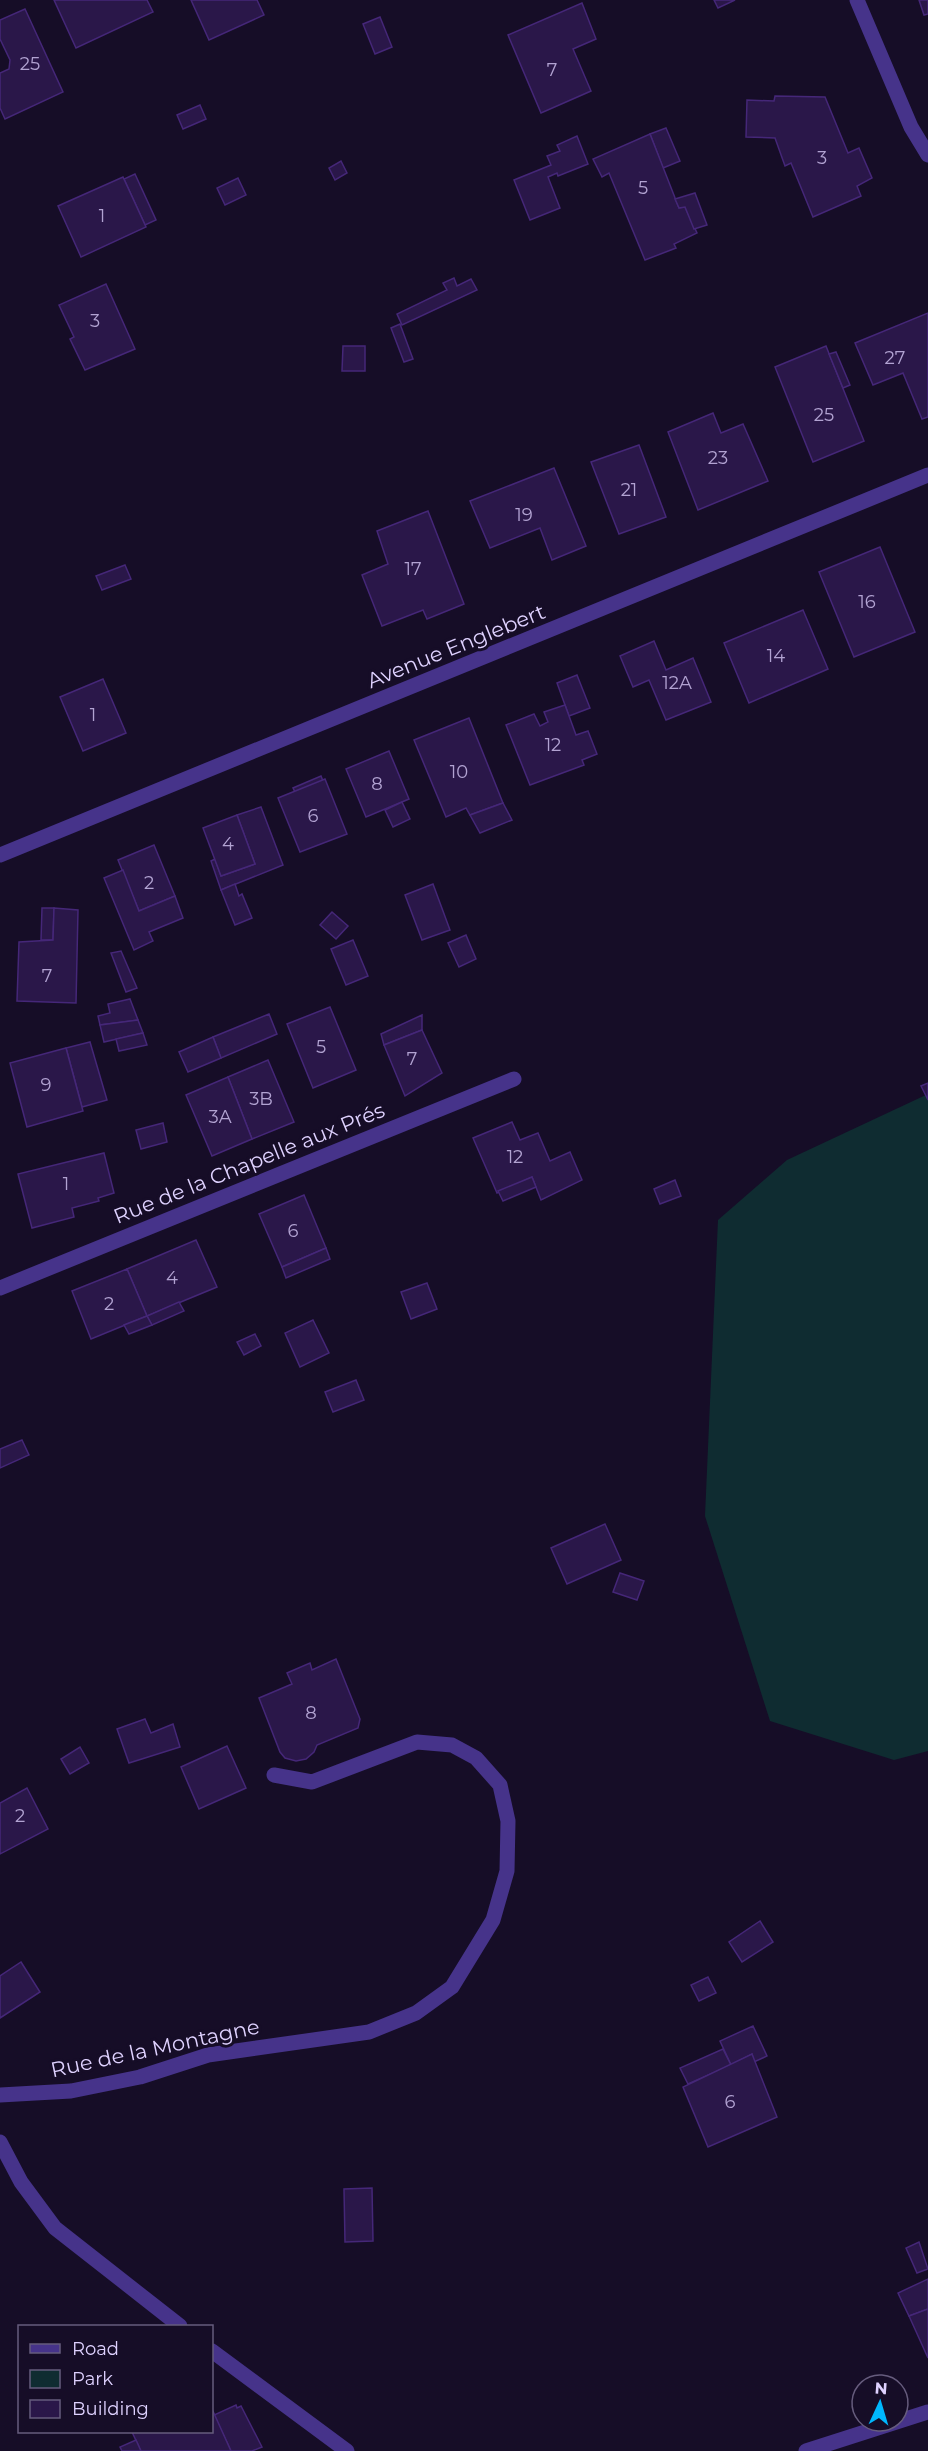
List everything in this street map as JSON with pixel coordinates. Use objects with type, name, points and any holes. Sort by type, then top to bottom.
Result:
[{"type":"street","points":[[857,0],[911,127],[928,155]]},
{"type":"street","name":"Avenue Englebert","points":[[0,855],[928,475]]},
{"type":"street","name":"Rue de la Chapelle aux Prés","points":[[0,1288],[514,1079]]},
{"type":"street","name":"Rue de la Montagne","points":[[0,2095],[70,2091],[140,2077],[208,2055],[369,2032],[416,2013],[452,1988],[493,1920],[507,1871],[508,1821],[500,1785],[476,1758],[452,1745],[417,1742],[312,1782],[274,1775]]},
{"type":"street","points":[[0,2142],[21,2182],[55,2228],[179,2325]]},
{"type":"street","points":[[213,2352],[347,2451]]},
{"type":"street","points":[[806,2451],[928,2412]]},
{"type":"green space","points":[[928,1094],[928,1751],[894,1760],[770,1721],[705,1516],[718,1220],[787,1160]]},
{"type":"building","points":[[54,0],[147,0],[153,12],[76,48]]},
{"type":"building","points":[[191,0],[257,0],[264,15],[209,40]]},
{"type":"building","points":[[714,0],[735,0],[718,8]]},
{"type":"building","points":[[919,0],[928,0],[928,14],[924,15]]},
{"type":"building","points":[[582,3],[596,39],[573,49],[591,91],[541,113],[508,35]]},
{"type":"building","points":[[25,9],[63,92],[5,119],[0,108],[0,73],[9,69],[10,60],[0,39],[0,20]]},
{"type":"building","points":[[380,17],[392,47],[375,54],[363,24]]},
{"type":"building","points":[[775,96],[825,97],[848,153],[859,148],[872,178],[857,186],[861,196],[813,217],[791,163],[785,166],[775,138],[746,137],[747,100],[774,101]]},
{"type":"building","points":[[200,105],[206,119],[183,129],[177,115]]},
{"type":"building","points":[[666,128],[680,161],[663,168],[650,134]]},
{"type":"building","points":[[650,134],[679,208],[685,207],[697,233],[674,244],[676,248],[645,260],[609,173],[602,177],[593,159]]},
{"type":"building","points":[[577,136],[588,164],[558,176],[557,173],[548,177],[560,208],[530,220],[514,180],[551,165],[547,156],[560,151],[557,145]]},
{"type":"building","points":[[341,161],[347,173],[335,180],[329,168]]},
{"type":"building","points":[[135,174],[156,220],[145,225],[124,179]]},
{"type":"building","points":[[123,177],[146,227],[81,257],[58,206]]},
{"type":"building","points":[[238,178],[246,195],[225,205],[217,188]]},
{"type":"building","points":[[695,193],[707,225],[694,229],[685,207],[679,208],[675,199]]},
{"type":"building","points":[[454,278],[457,286],[471,279],[477,290],[402,325],[397,314],[447,290],[443,283]]},
{"type":"building","points":[[106,284],[135,349],[85,370],[70,339],[74,337],[59,305]]},
{"type":"building","points":[[928,313],[928,417],[922,419],[903,373],[873,385],[855,343]]},
{"type":"building","points":[[400,324],[413,359],[404,362],[391,328]]},
{"type":"building","points":[[343,346],[365,346],[365,371],[342,371]]},
{"type":"building","points":[[826,346],[864,441],[813,462],[775,367]]},
{"type":"building","points":[[836,352],[850,385],[843,388],[829,354]]},
{"type":"building","points":[[713,413],[721,433],[743,424],[768,481],[698,510],[668,432]]},
{"type":"building","points":[[639,445],[666,517],[619,534],[591,462]]},
{"type":"building","points":[[554,468],[586,546],[552,560],[540,528],[490,548],[470,501]]},
{"type":"building","points":[[428,511],[464,604],[427,619],[423,610],[382,626],[362,575],[388,564],[377,531]]},
{"type":"building","points":[[880,547],[915,632],[854,657],[819,572]]},
{"type":"building","points":[[125,565],[131,579],[102,590],[96,576]]},
{"type":"building","points":[[803,610],[828,669],[749,703],[724,643]]},
{"type":"building","points":[[654,641],[666,670],[693,658],[711,702],[666,720],[649,680],[633,687],[620,656]]},
{"type":"building","points":[[577,675],[590,708],[569,716],[557,683]]},
{"type":"building","points":[[103,679],[126,733],[83,751],[60,697]]},
{"type":"building","points":[[565,705],[576,735],[588,731],[597,754],[582,760],[584,765],[530,785],[506,725],[534,714],[540,726],[548,722],[544,712]]},
{"type":"building","points":[[469,718],[503,803],[470,815],[466,808],[446,817],[414,740]]},
{"type":"building","points":[[389,751],[409,799],[366,817],[346,769]]},
{"type":"building","points":[[321,776],[323,781],[295,792],[293,788]]},
{"type":"building","points":[[325,779],[347,834],[300,852],[278,798]]},
{"type":"building","points":[[402,802],[410,819],[393,827],[385,810]]},
{"type":"building","points":[[503,803],[512,820],[480,833],[470,815]]},
{"type":"building","points":[[261,807],[283,865],[221,890],[211,861],[215,859],[221,876],[255,864],[237,815]]},
{"type":"building","points":[[237,815],[255,864],[221,876],[203,828]]},
{"type":"building","points":[[154,845],[175,896],[139,911],[118,860]]},
{"type":"building","points":[[123,870],[139,911],[175,896],[183,918],[149,932],[153,941],[134,950],[104,878]]},
{"type":"building","points":[[235,884],[252,918],[235,925],[221,890]]},
{"type":"building","points":[[433,884],[450,930],[422,940],[405,895]]},
{"type":"building","points":[[42,908],[54,908],[53,940],[41,940]]},
{"type":"building","points":[[54,908],[78,910],[76,1003],[17,1001],[19,942],[53,940]]},
{"type":"building","points":[[332,912],[348,926],[336,939],[320,925]]},
{"type":"building","points":[[466,935],[476,959],[459,967],[448,943]]},
{"type":"building","points":[[353,940],[368,976],[346,985],[331,949]]},
{"type":"building","points":[[121,951],[137,988],[126,992],[111,953]]},
{"type":"building","points":[[130,999],[138,1020],[100,1025],[98,1016],[110,1013],[108,1004]]},
{"type":"building","points":[[330,1007],[356,1070],[313,1088],[287,1024]]},
{"type":"building","points":[[269,1014],[277,1034],[221,1058],[213,1037]]},
{"type":"building","points":[[422,1015],[422,1030],[384,1045],[381,1034]]},
{"type":"building","points":[[138,1020],[143,1033],[104,1042],[100,1025]]},
{"type":"building","points":[[422,1030],[442,1073],[405,1096],[384,1045]]},
{"type":"building","points":[[143,1033],[147,1045],[119,1051],[116,1039]]},
{"type":"building","points":[[213,1037],[221,1058],[188,1072],[179,1052]]},
{"type":"building","points":[[90,1042],[107,1100],[82,1107],[66,1048]]},
{"type":"building","points":[[66,1048],[83,1111],[27,1127],[10,1063]]},
{"type":"building","points":[[268,1060],[294,1122],[252,1139],[228,1077]]},
{"type":"building","points":[[228,1077],[252,1139],[212,1156],[186,1095]]},
{"type":"building","points":[[928,1083],[928,1100],[921,1086]]},
{"type":"building","points":[[512,1122],[520,1140],[538,1133],[550,1161],[570,1152],[582,1180],[541,1200],[532,1177],[497,1193],[473,1138]]},
{"type":"building","points":[[163,1123],[167,1142],[141,1149],[136,1130]]},
{"type":"building","points":[[104,1153],[114,1193],[98,1198],[99,1201],[72,1208],[74,1217],[32,1228],[18,1174]]},
{"type":"building","points":[[532,1177],[536,1187],[503,1201],[498,1191]]},
{"type":"building","points":[[675,1180],[681,1196],[660,1204],[654,1189]]},
{"type":"building","points":[[304,1195],[326,1248],[282,1267],[259,1214]]},
{"type":"building","points":[[196,1240],[217,1287],[147,1316],[127,1269]]},
{"type":"building","points":[[326,1248],[330,1259],[286,1278],[282,1267]]},
{"type":"building","points":[[127,1269],[147,1316],[91,1339],[72,1291]]},
{"type":"building","points":[[427,1283],[437,1309],[411,1319],[401,1292]]},
{"type":"building","points":[[179,1302],[184,1311],[152,1325],[147,1316]]},
{"type":"building","points":[[147,1316],[152,1325],[129,1334],[124,1325]]},
{"type":"building","points":[[313,1320],[329,1353],[300,1367],[285,1333]]},
{"type":"building","points":[[255,1334],[261,1346],[244,1355],[237,1342]]},
{"type":"building","points":[[356,1380],[364,1400],[333,1412],[325,1392]]},
{"type":"building","points":[[22,1440],[29,1455],[0,1468],[0,1449]]},
{"type":"building","points":[[605,1524],[621,1560],[567,1584],[551,1548]]},
{"type":"building","points":[[620,1573],[644,1581],[637,1600],[613,1592]]},
{"type":"building","points":[[336,1659],[360,1719],[358,1728],[317,1745],[314,1752],[306,1759],[296,1761],[285,1758],[280,1752],[259,1698],[292,1684],[287,1673],[310,1663],[312,1670]]},
{"type":"building","points":[[145,1719],[151,1733],[173,1724],[180,1747],[129,1763],[117,1729]]},
{"type":"building","points":[[227,1746],[246,1788],[199,1809],[181,1767]]},
{"type":"building","points":[[80,1747],[89,1763],[70,1774],[61,1759]]},
{"type":"building","points":[[27,1788],[48,1829],[0,1854],[0,1803]]},
{"type":"building","points":[[760,1921],[773,1942],[742,1962],[729,1942]]},
{"type":"building","points":[[21,1962],[40,1992],[0,2018],[0,1976]]},
{"type":"building","points":[[708,1977],[716,1993],[699,2001],[691,1985]]},
{"type":"building","points":[[753,2026],[767,2056],[754,2062],[752,2054],[731,2065],[720,2041]]},
{"type":"building","points":[[723,2049],[731,2065],[688,2084],[680,2068]]},
{"type":"building","points":[[752,2054],[777,2117],[708,2147],[683,2087]]},
{"type":"building","points":[[372,2188],[373,2241],[345,2242],[344,2189]]},
{"type":"building","points":[[919,2242],[928,2269],[917,2273],[906,2248]]},
{"type":"building","points":[[928,2279],[928,2309],[909,2316],[898,2293]]},
{"type":"building","points":[[928,2309],[928,2358],[909,2316]]},
{"type":"building","points":[[236,2405],[237,2408],[241,2406],[262,2447],[252,2451],[231,2451],[214,2415]]},
{"type":"building","points":[[213,2411],[231,2451],[141,2451],[132,2433],[213,2433]]},
{"type":"building","points":[[136,2440],[141,2451],[122,2451],[120,2447]]}]
